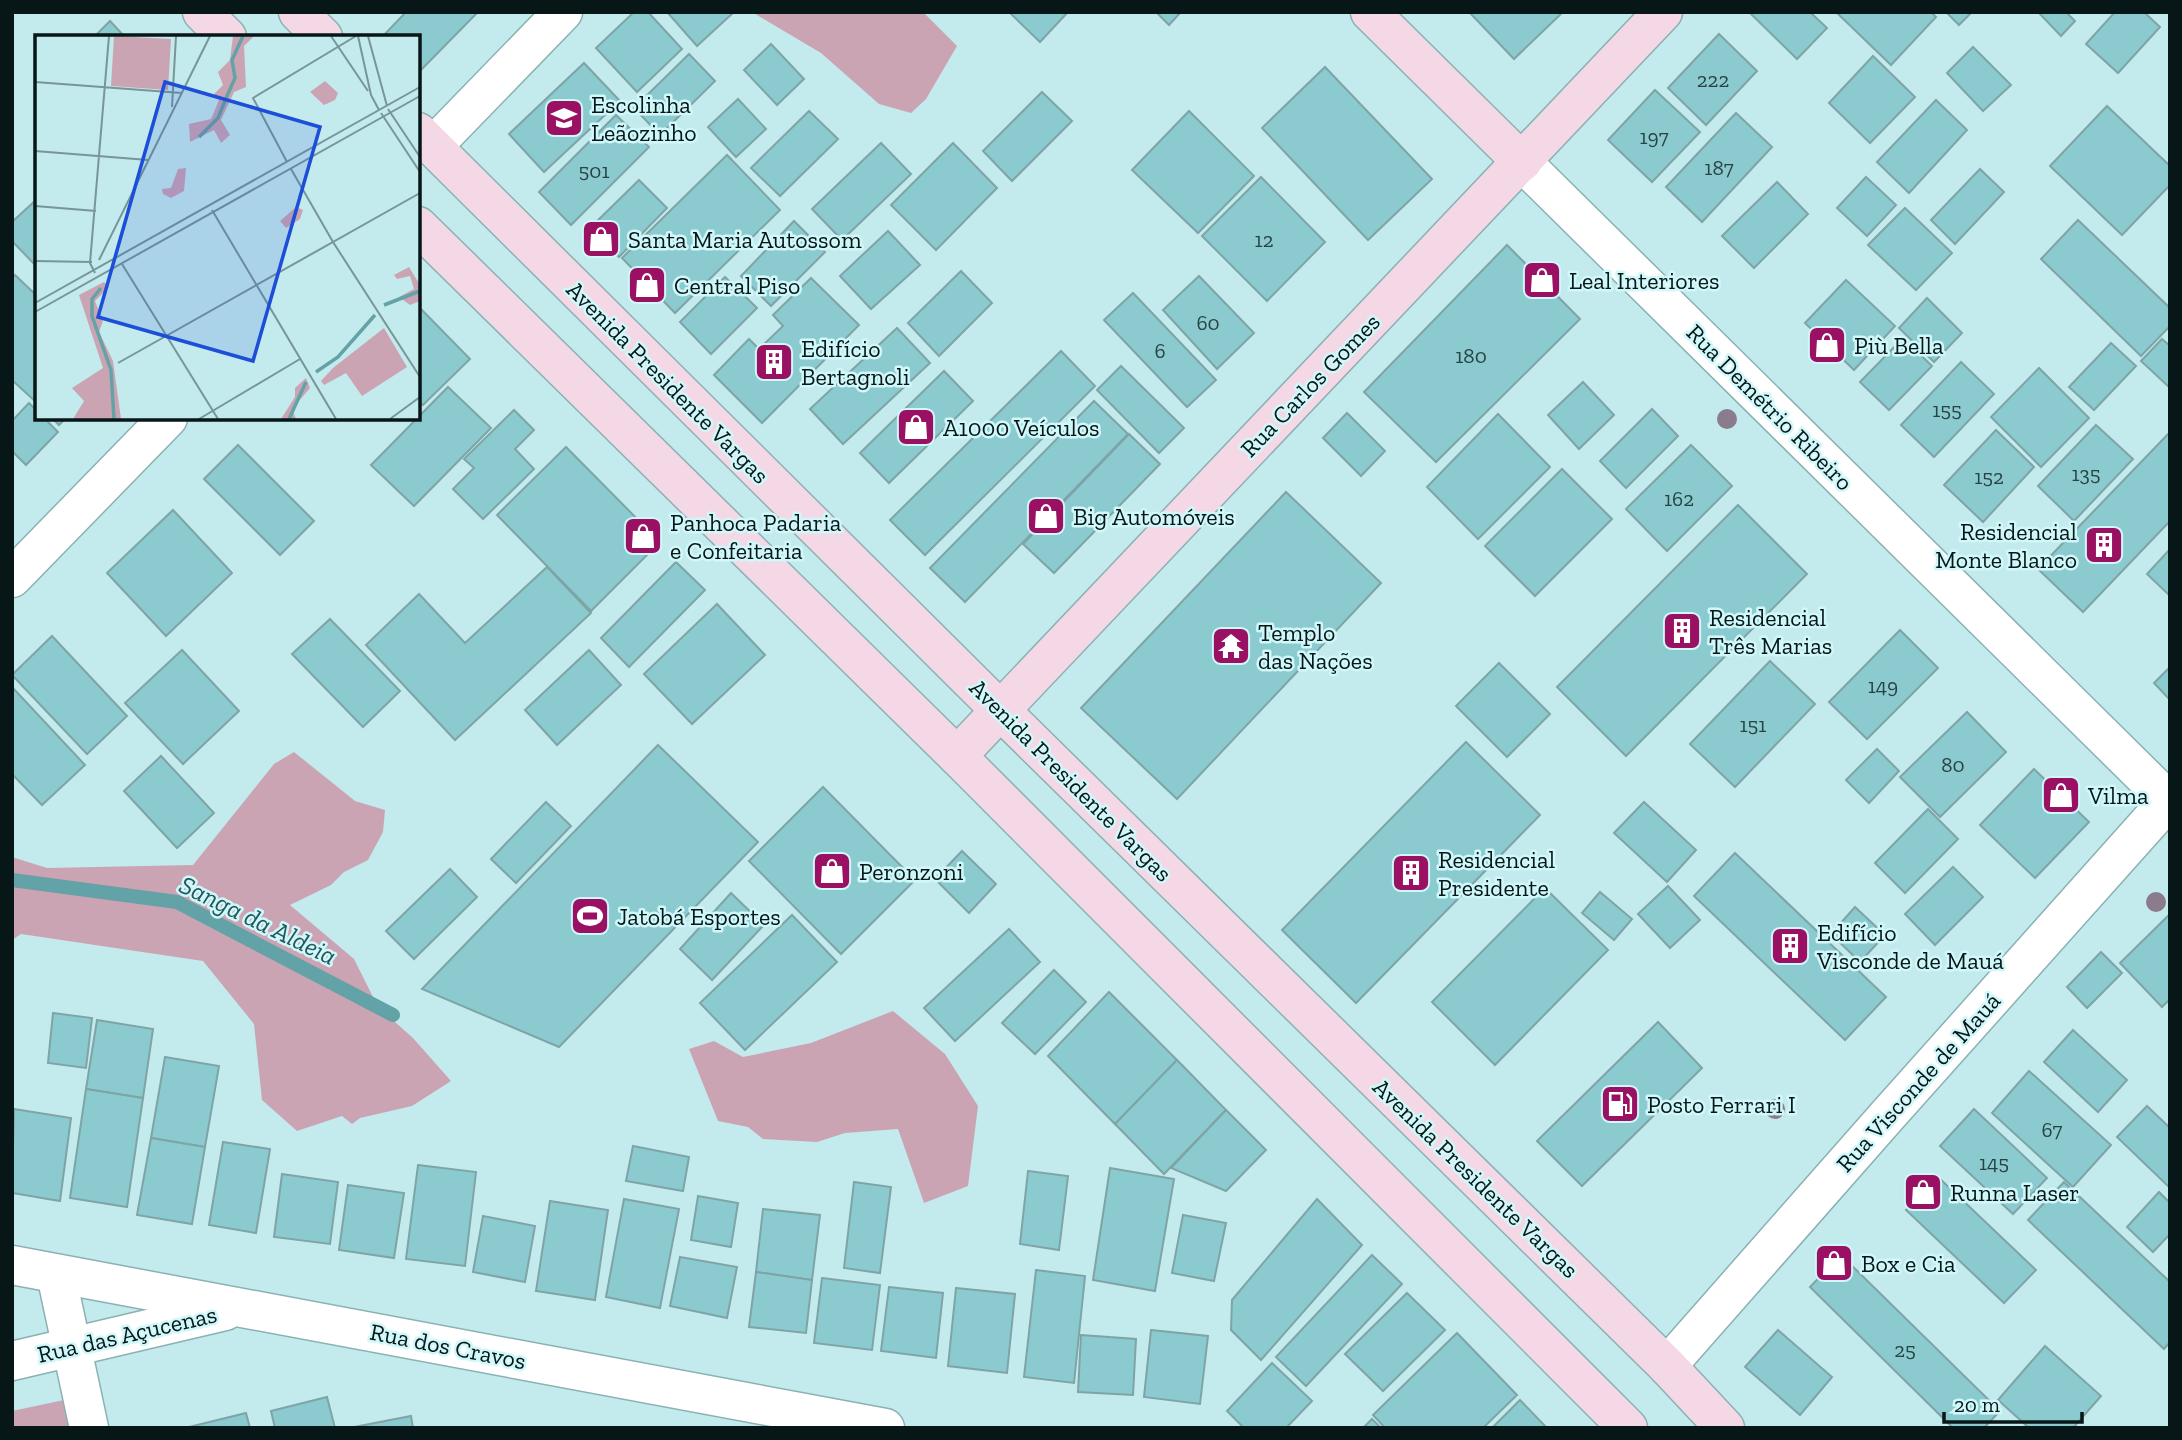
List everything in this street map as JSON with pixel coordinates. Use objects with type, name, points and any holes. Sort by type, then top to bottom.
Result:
[{"type":"main road","points":[[202,12],[225,35]]},
{"type":"main road","points":[[298,12],[321,35]]},
{"type":"main road","name":"Rua Demétrio Ribeiro","points":[[1370,12],[1522,162]]},
{"type":"main road","name":"Rua Carlos Gomes","points":[[957,756],[1663,12]]},
{"type":"main road","name":"Avenida Presidente Vargas","points":[[426,139],[1001,711],[1667,1366],[1725,1428]]},
{"type":"main road","points":[[420,228],[957,756],[1628,1428]]},
{"type":"street","points":[[426,139],[563,12]]},
{"type":"street","name":"Rua Demétrio Ribeiro","points":[[1522,162],[2169,801]]},
{"type":"street","points":[[12,578],[167,420]]},
{"type":"street","name":"Rua Visconde de Mauá","points":[[1667,1366],[1896,1105],[2169,801]]},
{"type":"street","name":"Rua dos Cravos","points":[[12,1265],[241,1308],[711,1411],[885,1428]]},
{"type":"street","points":[[56,1274],[89,1428]]},
{"type":"street","name":"Rua das Açucenas","points":[[12,1361],[241,1308]]},
{"type":"shaded area","points":[[752,12],[923,12],[957,46],[926,99],[911,113],[879,104],[821,53]]},
{"type":"shaded area","points":[[294,752],[355,801],[385,810],[383,832],[368,860],[344,872],[331,885],[290,905],[354,959],[378,1007],[413,1038],[451,1081],[412,1106],[360,1118],[352,1124],[342,1116],[297,1131],[262,1100],[254,1024],[203,961],[21,934],[12,940],[12,857],[47,868],[193,865],[274,764]]},
{"type":"shaded area","points":[[893,1011],[945,1054],[978,1106],[968,1186],[924,1203],[898,1129],[845,1133],[817,1142],[763,1139],[748,1127],[718,1121],[689,1049],[714,1041],[743,1057],[811,1043]]},
{"type":"shaded area","points":[[64,1400],[70,1428],[12,1428],[12,1411]]},
{"type":"building","points":[[406,12],[478,12],[420,71],[420,35],[384,35]]},
{"type":"building","points":[[634,12],[648,12],[682,49],[637,92],[596,48]]},
{"type":"building","points":[[667,12],[734,12],[697,46]]},
{"type":"building","points":[[1009,12],[1068,12],[1040,42]]},
{"type":"building","points":[[1156,12],[1181,12],[1169,25]]},
{"type":"building","points":[[1469,12],[1563,12],[1514,59]]},
{"type":"building","points":[[1749,12],[1810,12],[1827,28],[1797,59]]},
{"type":"building","points":[[1836,12],[1931,12],[1936,17],[1891,65]]},
{"type":"building","points":[[1946,12],[1972,12],[1959,25]]},
{"type":"building","points":[[2038,12],[2066,12],[2075,21],[2061,36]]},
{"type":"building","points":[[2115,12],[2144,12],[2160,27],[2118,73],[2086,44]]},
{"type":"building","points":[[110,21],[123,35],[96,35]]},
{"type":"building","points":[[1719,34],[1757,71],[1706,125],[1668,88]]},
{"type":"building","points":[[771,44],[804,79],[777,105],[744,70]]},
{"type":"building","points":[[1973,47],[2011,85],[1983,111],[1947,73]]},
{"type":"building","points":[[689,54],[715,81],[660,135],[634,108]]},
{"type":"building","points":[[1873,56],[1915,97],[1870,143],[1829,103]]},
{"type":"building","name":"Escolinha Leãozinho","points":[[584,63],[620,101],[544,172],[509,134]]},
{"type":"building","points":[[1325,67],[1432,179],[1368,240],[1262,128]]},
{"type":"building","points":[[1655,90],[1700,132],[1652,182],[1608,140]]},
{"type":"building","points":[[1042,92],[1072,121],[1012,181],[983,151]]},
{"type":"building","points":[[738,99],[766,129],[736,157],[708,127]]},
{"type":"building","points":[[1936,100],[1967,130],[1909,193],[1877,162]]},
{"type":"building","points":[[2107,106],[2170,166],[2170,185],[2122,235],[2050,166]]},
{"type":"building","points":[[809,111],[838,139],[780,196],[751,168]]},
{"type":"building","points":[[1189,111],[1254,176],[1198,233],[1132,170]]},
{"type":"building","points":[[1736,113],[1772,147],[1702,222],[1666,187]]},
{"type":"building","points":[[616,115],[649,147],[571,225],[539,192]]},
{"type":"building","points":[[881,143],[911,174],[842,240],[812,209]]},
{"type":"building","points":[[953,143],[997,188],[936,250],[891,205]]},
{"type":"building","points":[[727,155],[780,210],[675,313],[622,258]]},
{"type":"building","points":[[1980,169],[2004,192],[1955,244],[1931,220]]},
{"type":"building","points":[[1261,177],[1325,242],[1267,301],[1202,236]]},
{"type":"building","points":[[1866,177],[1896,205],[1867,236],[1837,208]]},
{"type":"building","points":[[639,180],[667,208],[619,257],[590,228]]},
{"type":"building","points":[[1777,182],[1808,214],[1754,268],[1722,236]]},
{"type":"building","points":[[35,201],[35,265],[12,241],[12,222]]},
{"type":"building","points":[[1905,208],[1952,253],[1916,290],[1868,245]]},
{"type":"building","points":[[2078,220],[2170,308],[2170,326],[2141,356],[2041,259]]},
{"type":"building","points":[[794,221],[825,252],[771,306],[741,276]]},
{"type":"building","points":[[888,231],[920,265],[871,309],[840,276]]},
{"type":"building","points":[[1507,245],[1580,319],[1436,462],[1364,392]]},
{"type":"building","points":[[961,271],[992,303],[939,356],[908,323]]},
{"type":"building","points":[[15,275],[35,294],[35,401],[12,380],[12,278]]},
{"type":"building","points":[[1199,276],[1254,333],[1217,369],[1163,310]]},
{"type":"building","points":[[725,277],[757,308],[711,354],[680,322]]},
{"type":"building","name":"Edifício Bertagnoli","points":[[811,278],[859,325],[762,423],[714,375],[749,339],[759,349],[783,326],[773,315]]},
{"type":"building","points":[[1846,280],[1895,326],[1854,370],[1805,323]]},
{"type":"building","points":[[1133,293],[1216,380],[1187,407],[1104,320]]},
{"type":"building","points":[[1927,298],[1962,333],[1934,362],[1899,328]]},
{"type":"building","points":[[420,308],[470,359],[423,405],[420,403]]},
{"type":"building","points":[[897,328],[930,363],[843,444],[810,409]]},
{"type":"building","points":[[1903,338],[1932,366],[1889,410],[1860,382]]},
{"type":"building","points":[[2162,339],[2170,346],[2170,388],[2141,361]]},
{"type":"building","points":[[2111,343],[2136,366],[2094,410],[2069,387]]},
{"type":"building","points":[[1061,351],[1095,386],[925,555],[890,520]]},
{"type":"building","points":[[1961,362],[1994,394],[1934,457],[1901,425]]},
{"type":"building","points":[[1121,366],[1184,428],[1159,453],[1097,390]]},
{"type":"building","points":[[2039,368],[2089,418],[2041,467],[1991,417]]},
{"type":"building","name":"A1000 Veículos","points":[[944,371],[973,401],[889,483],[860,453]]},
{"type":"building","points":[[1583,382],[1614,415],[1579,449],[1548,415]]},
{"type":"building","points":[[448,387],[491,428],[414,506],[371,465],[415,420],[420,420],[420,415]]},
{"type":"building","points":[[1094,401],[1128,434],[965,602],[930,568]]},
{"type":"building","points":[[29,403],[35,409],[35,420],[46,420],[58,432],[26,465],[12,451],[12,421]]},
{"type":"building","points":[[1652,409],[1678,436],[1626,488],[1600,461]]},
{"type":"building","points":[[514,410],[534,430],[515,449],[534,469],[483,519],[453,489],[474,468],[464,459]]},
{"type":"building","points":[[1347,413],[1385,451],[1361,476],[1323,438]]},
{"type":"building","points":[[1498,414],[1550,467],[1478,539],[1427,487]]},
{"type":"building","points":[[2096,425],[2133,459],[2074,521],[2038,486]]},
{"type":"building","points":[[1996,430],[2034,467],[1983,522],[1944,485]]},
{"type":"building","name":"Residencial Monte Blanco","points":[[2170,432],[2170,521],[2083,612],[2038,569]]},
{"type":"building","points":[[1129,434],[1160,464],[1054,573],[1023,544]]},
{"type":"building","points":[[238,445],[314,521],[280,555],[204,479]]},
{"type":"building","points":[[1691,445],[1732,486],[1667,551],[1626,509]]},
{"type":"building","points":[[566,447],[660,542],[591,611],[497,515]]},
{"type":"building","points":[[1562,469],[1612,519],[1535,596],[1485,546]]},
{"type":"building","name":"Templo das Nações","points":[[1286,492],[1381,583],[1177,799],[1081,708]]},
{"type":"building","name":"Residencial Três Marias","points":[[1738,505],[1807,574],[1626,756],[1557,687]]},
{"type":"building","points":[[173,510],[232,573],[166,636],[107,573]]},
{"type":"building","points":[[2170,549],[2170,596],[2147,574]]},
{"type":"building","points":[[676,562],[705,590],[629,667],[601,638]]},
{"type":"building","points":[[547,567],[591,613],[455,740],[366,645],[419,594],[465,643]]},
{"type":"building","points":[[717,604],[765,655],[692,724],[644,674]]},
{"type":"building","points":[[330,619],[400,691],[363,727],[292,654]]},
{"type":"building","points":[[1900,630],[1938,668],[1867,739],[1829,702]]},
{"type":"building","points":[[52,636],[127,716],[87,754],[12,675]]},
{"type":"building","points":[[182,650],[239,711],[183,764],[125,703]]},
{"type":"building","points":[[589,650],[621,685],[557,745],[525,710]]},
{"type":"building","points":[[1770,661],[1815,704],[1735,787],[1690,744]]},
{"type":"building","points":[[1499,663],[1550,714],[1507,757],[1456,706]]},
{"type":"building","points":[[2170,667],[2170,700],[2154,683]]},
{"type":"building","points":[[12,687],[85,765],[42,805],[12,774]]},
{"type":"building","points":[[1967,712],[2006,752],[1940,817],[1900,777]]},
{"type":"building","name":"Residencial Presidente","points":[[1466,742],[1540,815],[1356,1003],[1282,930]]},
{"type":"building","name":"Jatobá Esportes","points":[[658,745],[758,842],[559,1047],[422,989]]},
{"type":"building","points":[[1877,749],[1899,771],[1869,803],[1846,780]]},
{"type":"building","points":[[161,756],[214,813],[177,848],[124,791]]},
{"type":"building","points":[[2034,769],[2089,822],[2035,878],[1980,825]]},
{"type":"building","name":"Peronzoni","points":[[823,787],[915,880],[841,954],[749,861]]},
{"type":"building","points":[[546,802],[571,826],[516,883],[491,859]]},
{"type":"building","points":[[1644,802],[1696,850],[1667,882],[1614,833]]},
{"type":"building","points":[[1928,809],[1958,839],[1905,893],[1875,863]]},
{"type":"building","points":[[962,851],[996,884],[969,913],[935,879]]},
{"type":"building","name":"Edifício Visconde de Mauá","points":[[1735,853],[1886,997],[1845,1040],[1694,896]]},
{"type":"building","points":[[1953,867],[1983,897],[1935,945],[1905,914]]},
{"type":"building","points":[[450,869],[477,897],[414,959],[386,931]]},
{"type":"building","points":[[1668,886],[1700,920],[1670,948],[1638,914]]},
{"type":"building","points":[[1545,888],[1608,950],[1495,1065],[1432,1002]]},
{"type":"building","points":[[1600,892],[1632,919],[1614,940],[1582,913]]},
{"type":"building","points":[[731,893],[764,925],[712,980],[680,949]]},
{"type":"building","points":[[1855,907],[1885,935],[1860,962],[1831,934]]},
{"type":"building","points":[[2170,914],[2170,999],[2162,1007],[2120,963]]},
{"type":"building","points":[[792,915],[837,962],[745,1050],[700,1003]]},
{"type":"building","points":[[1009,929],[1040,962],[955,1041],[924,1008]]},
{"type":"building","points":[[2101,952],[2122,973],[2087,1008],[2067,987]]},
{"type":"building","points":[[1054,970],[1086,1002],[1035,1054],[1002,1023]]},
{"type":"building","points":[[1109,992],[1177,1060],[1115,1124],[1048,1056]]},
{"type":"building","points":[[53,1013],[92,1018],[86,1068],[48,1063]]},
{"type":"building","points":[[97,1020],[153,1029],[143,1098],[86,1089]]},
{"type":"building","name":"Posto Ferrari I","points":[[1658,1022],[1702,1068],[1582,1186],[1537,1141]]},
{"type":"building","points":[[2073,1030],[2127,1080],[2098,1112],[2044,1062]]},
{"type":"building","points":[[165,1057],[219,1066],[205,1147],[151,1138]]},
{"type":"building","points":[[1177,1060],[1226,1110],[1164,1174],[1115,1124]]},
{"type":"building","points":[[2029,1071],[2111,1145],[2073,1187],[1992,1113]]},
{"type":"building","points":[[86,1089],[143,1098],[127,1207],[70,1198]]},
{"type":"building","points":[[2147,1106],[2170,1128],[2170,1188],[2117,1137]]},
{"type":"building","points":[[14,1109],[71,1118],[60,1201],[12,1193]]},
{"type":"building","points":[[1974,1109],[2047,1178],[2013,1214],[1940,1146]]},
{"type":"building","points":[[1226,1110],[1266,1150],[1226,1191],[1171,1168]]},
{"type":"building","points":[[151,1138],[205,1147],[192,1224],[137,1215]]},
{"type":"building","points":[[223,1142],[270,1149],[256,1233],[209,1225]]},
{"type":"building","points":[[633,1146],[689,1157],[683,1191],[626,1181]]},
{"type":"building","points":[[418,1165],[476,1172],[465,1266],[406,1259]]},
{"type":"building","points":[[1110,1168],[1174,1179],[1155,1291],[1093,1280]]},
{"type":"building","points":[[1028,1171],[1068,1176],[1059,1250],[1020,1244]]},
{"type":"building","points":[[282,1174],[338,1182],[330,1244],[274,1237]]},
{"type":"building","points":[[1937,1176],[2036,1270],[2004,1303],[1906,1210]]},
{"type":"building","points":[[854,1182],[891,1187],[880,1273],[844,1268]]},
{"type":"building","points":[[2064,1182],[2170,1282],[2170,1342],[2164,1349],[2028,1220]]},
{"type":"building","points":[[348,1185],[404,1193],[394,1258],[339,1250]]},
{"type":"building","points":[[2159,1192],[2170,1203],[2170,1234],[2153,1252],[2127,1227]]},
{"type":"building","points":[[698,1196],[738,1203],[731,1247],[691,1240]]},
{"type":"building","points":[[624,1199],[679,1209],[660,1308],[606,1297]]},
{"type":"building","points":[[1317,1199],[1362,1245],[1261,1360],[1231,1330],[1232,1300]]},
{"type":"building","points":[[550,1201],[608,1210],[595,1300],[536,1291]]},
{"type":"building","points":[[763,1209],[820,1215],[812,1280],[756,1272]]},
{"type":"building","points":[[1183,1215],[1226,1223],[1214,1281],[1172,1273]]},
{"type":"building","points":[[483,1216],[535,1226],[525,1282],[473,1272]]},
{"type":"building","points":[[1372,1255],[1402,1284],[1306,1386],[1276,1357]]},
{"type":"building","points":[[1841,1255],[2000,1411],[1984,1428],[1953,1428],[1810,1287]]},
{"type":"building","points":[[680,1257],[737,1267],[727,1318],[670,1306]]},
{"type":"building","points":[[1036,1270],[1085,1276],[1074,1383],[1024,1377]]},
{"type":"building","points":[[756,1272],[812,1280],[806,1333],[749,1327]]},
{"type":"building","points":[[822,1278],[880,1285],[872,1350],[814,1343]]},
{"type":"building","points":[[889,1287],[943,1293],[936,1358],[881,1351]]},
{"type":"building","points":[[956,1288],[1015,1294],[1007,1373],[948,1366]]},
{"type":"building","points":[[1407,1293],[1445,1330],[1383,1391],[1345,1354]]},
{"type":"building","points":[[1151,1330],[1208,1336],[1200,1404],[1144,1397]]},
{"type":"building","points":[[1778,1330],[1832,1377],[1800,1415],[1745,1367]]},
{"type":"building","points":[[1457,1333],[1517,1395],[1483,1428],[1385,1428],[1373,1415]]},
{"type":"building","points":[[1081,1335],[1136,1339],[1133,1395],[1078,1392]]},
{"type":"building","points":[[2045,1346],[2101,1396],[2073,1428],[2029,1428],[1998,1400]]},
{"type":"building","points":[[1272,1363],[1312,1401],[1286,1428],[1244,1428],[1227,1411]]},
{"type":"building","points":[[327,1397],[335,1428],[275,1428],[271,1411]]},
{"type":"building","points":[[1520,1400],[1547,1428],[1492,1428]]},
{"type":"building","points":[[246,1413],[250,1428],[185,1428]]},
{"type":"building","points":[[411,1416],[413,1428],[349,1428]]},
{"type":"building","points":[[1372,1419],[1381,1428],[1363,1428]]},
{"type":"waterway","name":"Sanga da Aldeia","points":[[12,880],[177,902],[393,1015]]},
{"type":"place","name":"Escolinha Leãozinho","points":[[564,118]]},
{"type":"place","name":"Santa Maria Autossom","points":[[601,239]]},
{"type":"place","name":"Leal Interiores","points":[[1542,280]]},
{"type":"place","name":"Central Piso","points":[[647,285]]},
{"type":"place","name":"Più Bella","points":[[1827,345]]},
{"type":"place","name":"Edifício Bertagnoli","points":[[774,362]]},
{"type":"place","name":"A1000 Veículos","points":[[916,427]]},
{"type":"place","name":"Big Automóveis","points":[[1046,516]]},
{"type":"place","name":"Panhoca Padaria e Confeitaria","points":[[643,536]]},
{"type":"place","name":"Residencial Monte Blanco","points":[[2104,545]]},
{"type":"place","name":"Residencial Três Marias","points":[[1682,631]]},
{"type":"place","name":"Templo das Nações","points":[[1231,646]]},
{"type":"place","name":"Vilma","points":[[2061,795]]},
{"type":"place","name":"Peronzoni","points":[[832,871]]},
{"type":"place","name":"Residencial Presidente","points":[[1411,873]]},
{"type":"place","name":"Jatobá Esportes","points":[[590,916]]},
{"type":"place","name":"Edifício Visconde de Mauá","points":[[1790,946]]},
{"type":"place","name":"Posto Ferrari I","points":[[1620,1104]]},
{"type":"place","name":"Runna Laser","points":[[1923,1192]]},
{"type":"place","name":"Box e Cia","points":[[1834,1263]]}]
